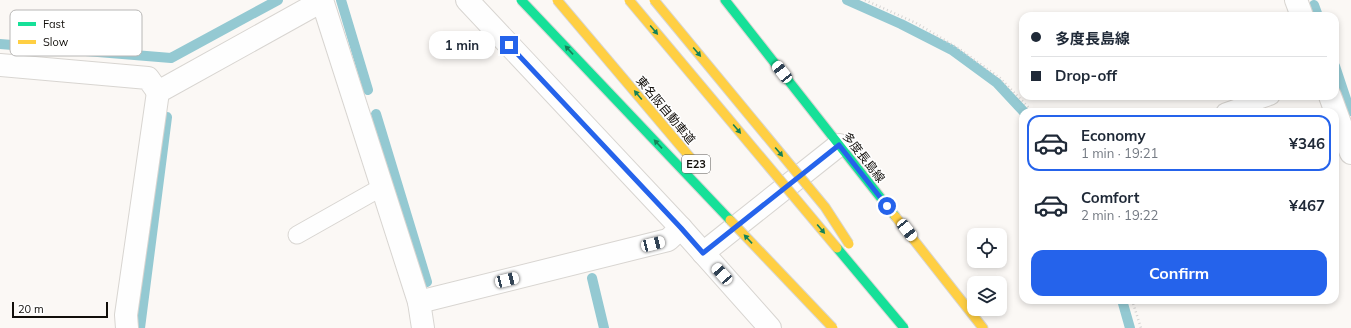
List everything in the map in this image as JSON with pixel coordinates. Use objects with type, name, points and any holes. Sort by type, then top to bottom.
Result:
[{"type":"main road","points":[[521,0],[834,328]]},
{"type":"main road","name":"東名阪自動車道","points":[[557,0],[701,170]]},
{"type":"main road","points":[[629,0],[904,328]]},
{"type":"main road","points":[[654,0],[825,207],[895,317]]},
{"type":"main road","name":"多度長島線","points":[[725,0],[984,328]]},
{"type":"main road","points":[[737,213],[834,328]]},
{"type":"street","points":[[158,92],[322,0],[419,302],[422,328]]},
{"type":"street","points":[[467,0],[681,228],[770,328]]},
{"type":"street","points":[[1296,0],[1300,12]]},
{"type":"street","points":[[0,65],[148,78],[158,92],[126,315],[126,328]]},
{"type":"street","points":[[1339,112],[1346,125],[1351,153]]},
{"type":"street","points":[[703,253],[839,145]]},
{"type":"street","points":[[419,302],[668,240],[681,228]]},
{"type":"lane","points":[[1236,108],[1260,100]]},
{"type":"lane","points":[[297,235],[382,187]]},
{"type":"path","points":[[866,0],[916,23],[958,48],[1000,78],[1019,98]]},
{"type":"path","points":[[1021,100],[1028,108]]},
{"type":"path","points":[[1133,304],[1141,328]]},
{"type":"waterway","points":[[142,56],[171,58],[278,0]]},
{"type":"waterway","points":[[341,0],[368,90]]},
{"type":"waterway","points":[[847,0],[901,24],[952,50],[997,83],[1020,108]]},
{"type":"waterway","points":[[1314,5],[1317,12]]},
{"type":"waterway","points":[[0,44],[10,45]]},
{"type":"waterway","points":[[1339,78],[1350,111]]},
{"type":"waterway","points":[[376,114],[427,282]]},
{"type":"waterway","points":[[140,328],[167,117]]},
{"type":"waterway","points":[[592,278],[604,328]]},
{"type":"waterway","points":[[1123,304],[1130,328]]},
{"type":"traffic: fast","points":[[521,0],[730,220]]},
{"type":"traffic: fast","points":[[725,0],[895,216]]},
{"type":"traffic: fast","points":[[837,248],[904,328]]},
{"type":"traffic: slow","points":[[557,0],[694,162]]},
{"type":"traffic: slow","points":[[629,0],[837,248]]},
{"type":"traffic: slow","points":[[654,0],[825,207],[849,244]]},
{"type":"traffic: slow","points":[[895,216],[983,328]]},
{"type":"traffic: slow","points":[[730,220],[833,328]]},
{"type":"route","points":[[509,45],[703,253],[839,145],[887,206]]}]
